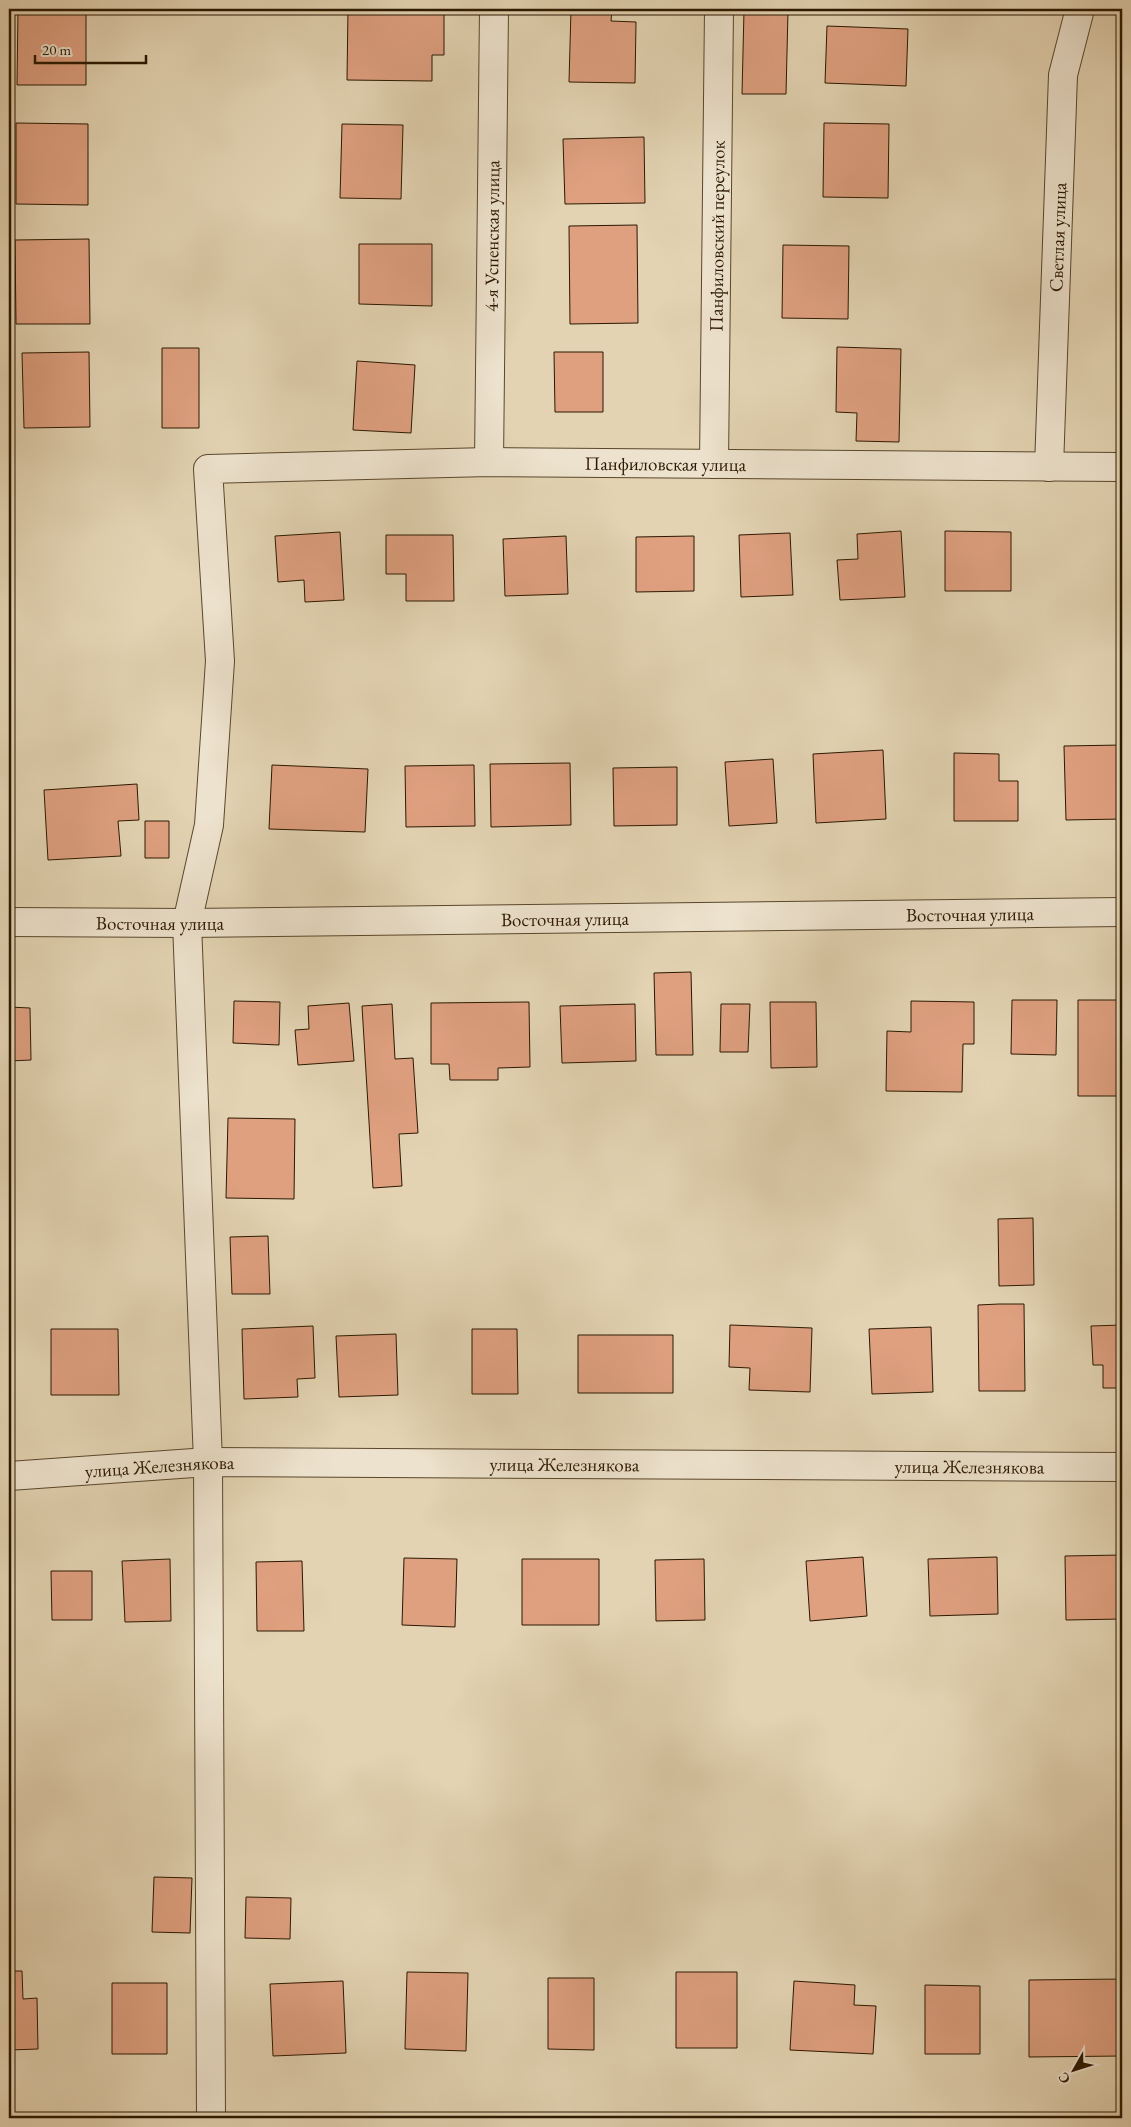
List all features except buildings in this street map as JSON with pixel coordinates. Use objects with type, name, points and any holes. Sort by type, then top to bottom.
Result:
[{"type":"street","name":"4-я Успенская улица","points":[[489,462],[494,9]]},
{"type":"street","name":"Панфиловский переулок","points":[[714,464],[719,9]]},
{"type":"street","name":"Светлая улица","points":[[1049,466],[1063,75],[1080,9]]},
{"type":"street","name":"Панфиловская улица","points":[[187,923],[209,825],[220,661],[208,469],[489,462],[1122,467]]},
{"type":"street","name":"Восточная улица","points":[[9,922],[187,923],[1122,912]]},
{"type":"street","points":[[187,923],[208,1462],[211,2118]]},
{"type":"street","name":"улица Железнякова","points":[[9,1476],[208,1462],[1122,1467]]}]
